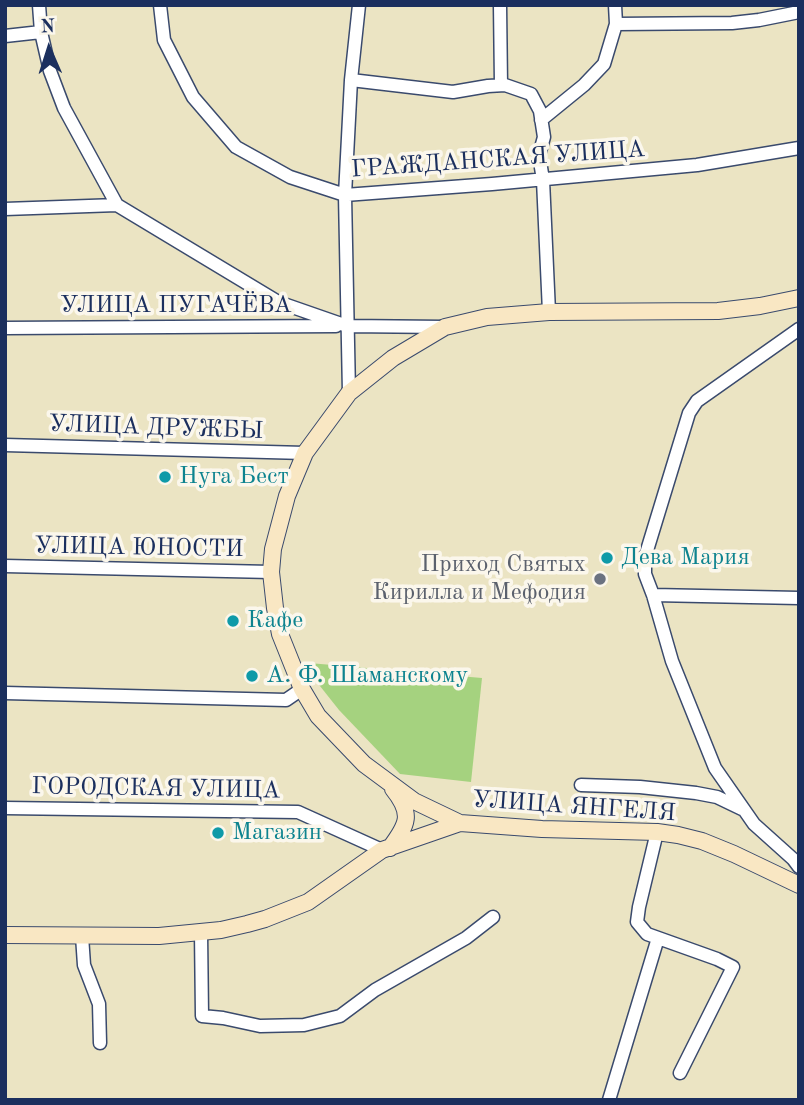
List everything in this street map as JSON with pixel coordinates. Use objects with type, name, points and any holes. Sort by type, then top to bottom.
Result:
[{"type":"street","points":[[39,5],[41,32],[50,71],[64,108],[117,205],[278,302],[347,326]]},
{"type":"street","points":[[349,393],[345,195],[351,80],[359,5]]},
{"type":"street","points":[[500,5],[501,85]]},
{"type":"street","points":[[541,120],[584,85],[604,64],[615,24],[615,5]]},
{"type":"street","name":"ГРАЖДАНСКАЯ УЛИЦА","points":[[160,11],[164,40],[193,97],[236,147],[290,177],[345,195],[697,165],[799,148]]},
{"type":"street","points":[[615,24],[732,23],[799,12]]},
{"type":"street","points":[[5,36],[41,32]]},
{"type":"street","points":[[351,80],[453,92],[501,85],[531,94],[540,111],[544,137],[539,155],[543,180],[549,312]]},
{"type":"street","points":[[5,209],[117,205]]},
{"type":"street","name":"УЛИЦА ЯНГЕЛЯ","points":[[799,298],[718,312],[549,312],[488,317],[445,327],[393,358],[349,393],[305,453],[287,496],[273,549],[271,572],[280,634],[302,689],[318,716],[364,764],[414,801],[460,823],[678,835],[734,854],[799,885]]},
{"type":"street","name":"УЛИЦА ПУГАЧЁВА","points":[[5,328],[445,327]]},
{"type":"street","points":[[799,329],[697,401],[689,413],[645,557],[645,574],[672,661],[715,768],[754,824],[799,867]]},
{"type":"street","name":"УЛИЦА ДРУЖБЫ","points":[[5,445],[305,453]]},
{"type":"street","name":"УЛИЦА ЮНОСТИ","points":[[5,566],[271,572]]},
{"type":"street","points":[[653,594],[799,598]]},
{"type":"street","points":[[5,693],[286,700],[302,689]]},
{"type":"street","points":[[5,935],[159,936],[221,930],[265,919],[308,902],[386,849],[403,831],[407,820],[403,802],[387,782]]},
{"type":"street","points":[[581,785],[696,793],[717,797],[744,810]]},
{"type":"street","name":"ГОРОДСКАЯ УЛИЦА","points":[[5,808],[298,812],[386,849]]},
{"type":"street","points":[[386,849],[460,823]]},
{"type":"street","points":[[657,832],[636,922],[646,934],[733,967],[680,1073]]},
{"type":"street","points":[[201,932],[202,1016],[260,1026],[304,1026],[340,1016],[375,990],[466,939],[493,917]]},
{"type":"street","points":[[82,936],[84,965],[99,1004],[100,1043]]},
{"type":"street","points":[[610,1100],[657,938]]},
{"type":"green space","points":[[309,663],[482,678],[471,782],[400,774],[339,710],[316,681]]},
{"type":"place","name":"Нуга Бест","points":[[165,477]]},
{"type":"place","name":"Дева Мария","points":[[607,558]]},
{"type":"place","name":"Приход Святых Кирилла и Мефодия","points":[[600,579]]},
{"type":"place","name":"Кафе","points":[[233,621]]},
{"type":"place","name":"А. Ф. Шаманскому","points":[[252,676]]},
{"type":"place","name":"Магазин","points":[[218,833]]}]
